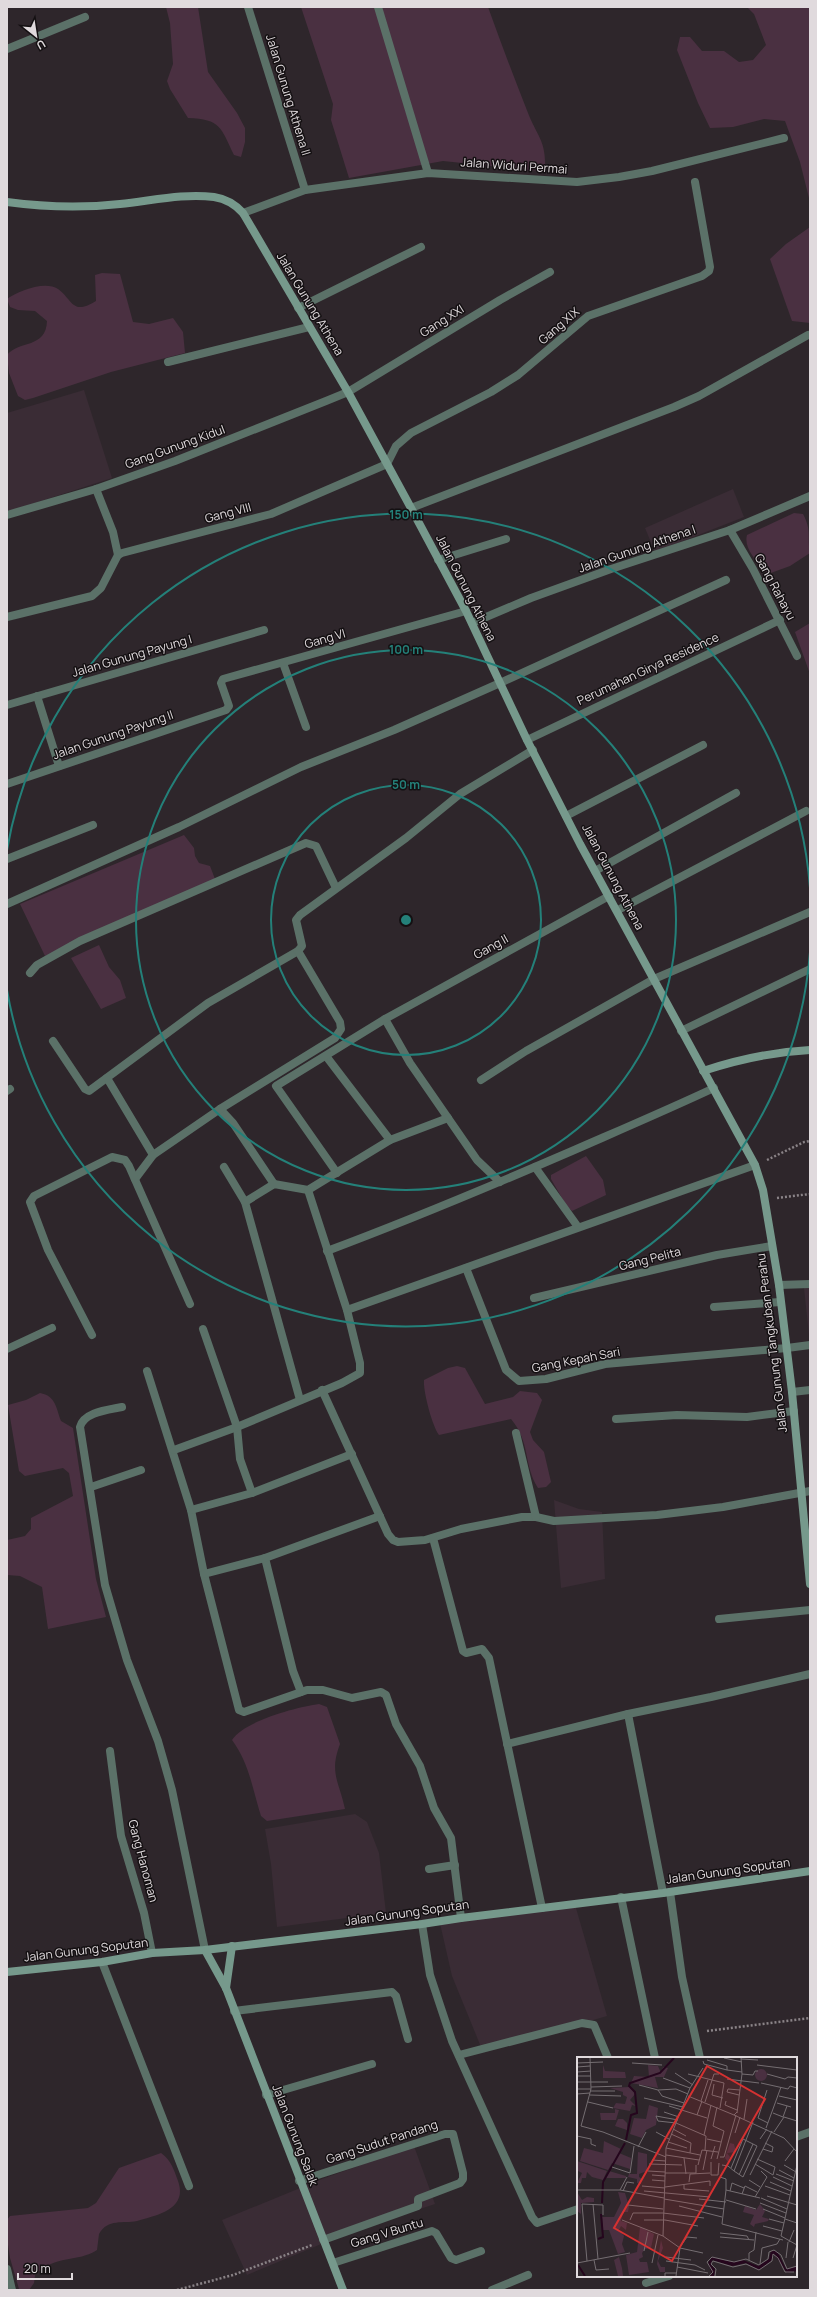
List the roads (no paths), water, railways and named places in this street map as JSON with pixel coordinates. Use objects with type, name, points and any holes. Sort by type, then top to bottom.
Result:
[{"type":"street","name":"Jalan Gunung Athena II","points":[[248,7],[305,190]]},
{"type":"street","points":[[378,7],[428,173]]},
{"type":"street","points":[[7,49],[85,17]]},
{"type":"street","name":"Jalan Widuri Permai","points":[[243,213],[305,190],[428,173],[576,182],[652,172],[784,138]]},
{"type":"street","name":"Gang XIX","points":[[386,464],[396,446],[411,433],[491,392],[518,375],[588,316],[707,273],[710,267],[695,182]]},
{"type":"street","name":"Jalan Gunung Athena","points":[[7,202],[50,206],[98,205],[162,198],[214,197],[227,200],[243,213],[348,392],[411,508],[466,611],[566,816],[595,871],[618,910],[681,1031],[714,1088]]},
{"type":"street","points":[[298,308],[421,247]]},
{"type":"street","name":"Gang XXI","points":[[348,392],[474,315],[550,272]]},
{"type":"street","points":[[168,362],[309,327]]},
{"type":"street","points":[[411,508],[674,407],[699,396],[808,335]]},
{"type":"street","name":"Gang Gunung Kidul","points":[[7,515],[96,489],[175,461],[348,392]]},
{"type":"street","name":"Gang VIII","points":[[118,555],[271,514],[386,464]]},
{"type":"street","points":[[7,618],[92,596],[101,588],[118,555],[113,532],[96,489]]},
{"type":"street","name":"Jalan Gunung Athena I","points":[[472,623],[531,598],[611,569],[730,530],[810,496]]},
{"type":"street","name":"Gang Rahayu","points":[[730,530],[753,569],[797,656]]},
{"type":"street","points":[[438,560],[506,539]]},
{"type":"street","points":[[7,904],[179,827],[301,767],[500,683],[726,580]]},
{"type":"street","name":"Gang VI","points":[[226,710],[229,706],[221,681],[466,611]]},
{"type":"street","name":"Perumahan Girya Residence","points":[[528,740],[780,620]]},
{"type":"street","name":"Jalan Gunung Payung I","points":[[7,705],[264,630]]},
{"type":"street","points":[[283,663],[306,727]]},
{"type":"street","points":[[37,696],[59,766]]},
{"type":"street","name":"Jalan Gunung Payung II","points":[[7,784],[226,710]]},
{"type":"street","points":[[566,816],[703,745]]},
{"type":"street","points":[[53,1041],[85,1089],[89,1091],[208,1003],[298,951],[302,946],[296,920],[336,888],[406,838],[460,794],[533,750]]},
{"type":"street","points":[[595,871],[736,793]]},
{"type":"street","points":[[618,910],[806,811]]},
{"type":"street","points":[[7,860],[93,825]]},
{"type":"street","points":[[30,973],[37,965],[80,942],[306,843],[316,846],[336,888]]},
{"type":"street","name":"Gang II","points":[[337,1173],[276,1086],[385,1019],[609,896]]},
{"type":"street","points":[[481,1080],[526,1051],[654,979],[810,912]]},
{"type":"street","points":[[135,1179],[153,1155],[220,1109],[336,1038],[341,1029],[340,1022],[298,951]]},
{"type":"street","points":[[681,1031],[810,969]]},
{"type":"street","points":[[385,1019],[410,1063],[477,1160],[500,1182]]},
{"type":"street","points":[[703,1071],[745,1057],[777,1052],[810,1050]]},
{"type":"street","points":[[326,1056],[390,1140]]},
{"type":"street","points":[[106,1078],[153,1155]]},
{"type":"street","points":[[327,1251],[390,1228],[500,1182],[652,1117],[714,1088]]},
{"type":"street","name":"Jalan Gunung Tangkuban Perahu","points":[[714,1088],[755,1165],[765,1199],[779,1285],[787,1348],[801,1494],[807,1539],[810,1583]]},
{"type":"street","points":[[220,1109],[233,1123],[274,1184]]},
{"type":"street","points":[[245,1202],[274,1184],[308,1190],[390,1140],[448,1118]]},
{"type":"street","points":[[92,1335],[48,1250],[30,1202],[34,1196],[112,1157],[125,1160],[135,1179],[190,1304]]},
{"type":"street","points":[[347,1310],[755,1165]]},
{"type":"street","points":[[224,1167],[245,1202],[300,1400]]},
{"type":"street","points":[[535,1167],[578,1227]]},
{"type":"street","points":[[174,1450],[237,1427],[322,1390],[342,1383],[360,1373],[360,1363],[347,1310],[308,1190]]},
{"type":"street","name":"Gang Pelita","points":[[534,1298],[717,1255],[772,1246]]},
{"type":"street","name":"Gang Kepah Sari","points":[[466,1268],[506,1370],[519,1381],[546,1379],[605,1364],[810,1345]]},
{"type":"street","points":[[779,1285],[810,1284]]},
{"type":"street","points":[[714,1307],[780,1302]]},
{"type":"street","points":[[7,1349],[52,1328]]},
{"type":"street","points":[[203,1329],[237,1427],[240,1460],[252,1493]]},
{"type":"street","points":[[146,1371],[174,1450],[191,1510],[204,1574],[240,1712],[244,1712],[301,1692],[324,1690],[352,1698],[381,1692],[386,1695],[396,1724],[420,1766],[434,1808],[451,1838],[460,1918]]},
{"type":"street","points":[[322,1390],[380,1516],[393,1540],[418,1541],[504,1520],[536,1517],[560,1521],[657,1515],[801,1494],[810,1491]]},
{"type":"street","points":[[792,1392],[810,1390]]},
{"type":"street","points":[[122,1407],[87,1416],[82,1421],[80,1427],[91,1487],[105,1585],[127,1660],[158,1741],[172,1790],[205,1950]]},
{"type":"street","points":[[616,1419],[677,1415],[747,1417],[794,1411]]},
{"type":"street","points":[[516,1433],[536,1517]]},
{"type":"street","points":[[191,1510],[252,1493],[352,1454]]},
{"type":"street","points":[[91,1487],[141,1470]]},
{"type":"street","points":[[204,1574],[265,1558],[380,1516]]},
{"type":"street","points":[[433,1538],[463,1651],[466,1653],[482,1649],[489,1658],[542,1908]]},
{"type":"street","points":[[265,1558],[292,1671],[301,1692]]},
{"type":"street","points":[[719,1619],[810,1610]]},
{"type":"street","points":[[507,1744],[628,1714],[711,1697],[810,1674]]},
{"type":"street","points":[[628,1714],[700,2057]]},
{"type":"street","name":"Gang Hanoman","points":[[110,1751],[121,1836],[144,1913],[152,1953]]},
{"type":"street","points":[[429,1869],[455,1865]]},
{"type":"street","name":"Jalan Gunung Soputan","points":[[7,1972],[102,1962],[152,1953],[205,1950],[422,1924],[666,1892],[810,1871]]},
{"type":"street","points":[[621,1897],[655,2057]]},
{"type":"street","points":[[422,1924],[430,1975],[452,2041],[511,2174],[532,2217],[537,2223],[546,2222],[577,2209]]},
{"type":"street","name":"Jalan Gunung Salak","points":[[226,1988],[232,1946]]},
{"type":"street","name":"Jalan Gunung Salak","points":[[205,1950],[226,1988],[299,2181],[333,2263],[342,2290]]},
{"type":"street","points":[[102,1962],[189,2186]]},
{"type":"street","points":[[234,2011],[392,1992],[396,1996],[408,2039]]},
{"type":"street","points":[[459,2055],[582,2023],[594,2025],[608,2057]]},
{"type":"street","points":[[266,2095],[372,2064]]},
{"type":"street","points":[[797,2137],[810,2132]]},
{"type":"street","name":"Gang Sudut Pandang","points":[[299,2181],[450,2133],[453,2134],[464,2179],[418,2199],[418,2206],[323,2240]]},
{"type":"street","name":"Gang V Buntu","points":[[333,2263],[432,2231],[436,2233],[451,2258],[456,2260],[481,2251]]},
{"type":"street","points":[[7,2269],[12,2290]]},
{"type":"street","points":[[492,2290],[528,2275]]},
{"type":"street","points":[[646,2283],[666,2277]]}]
